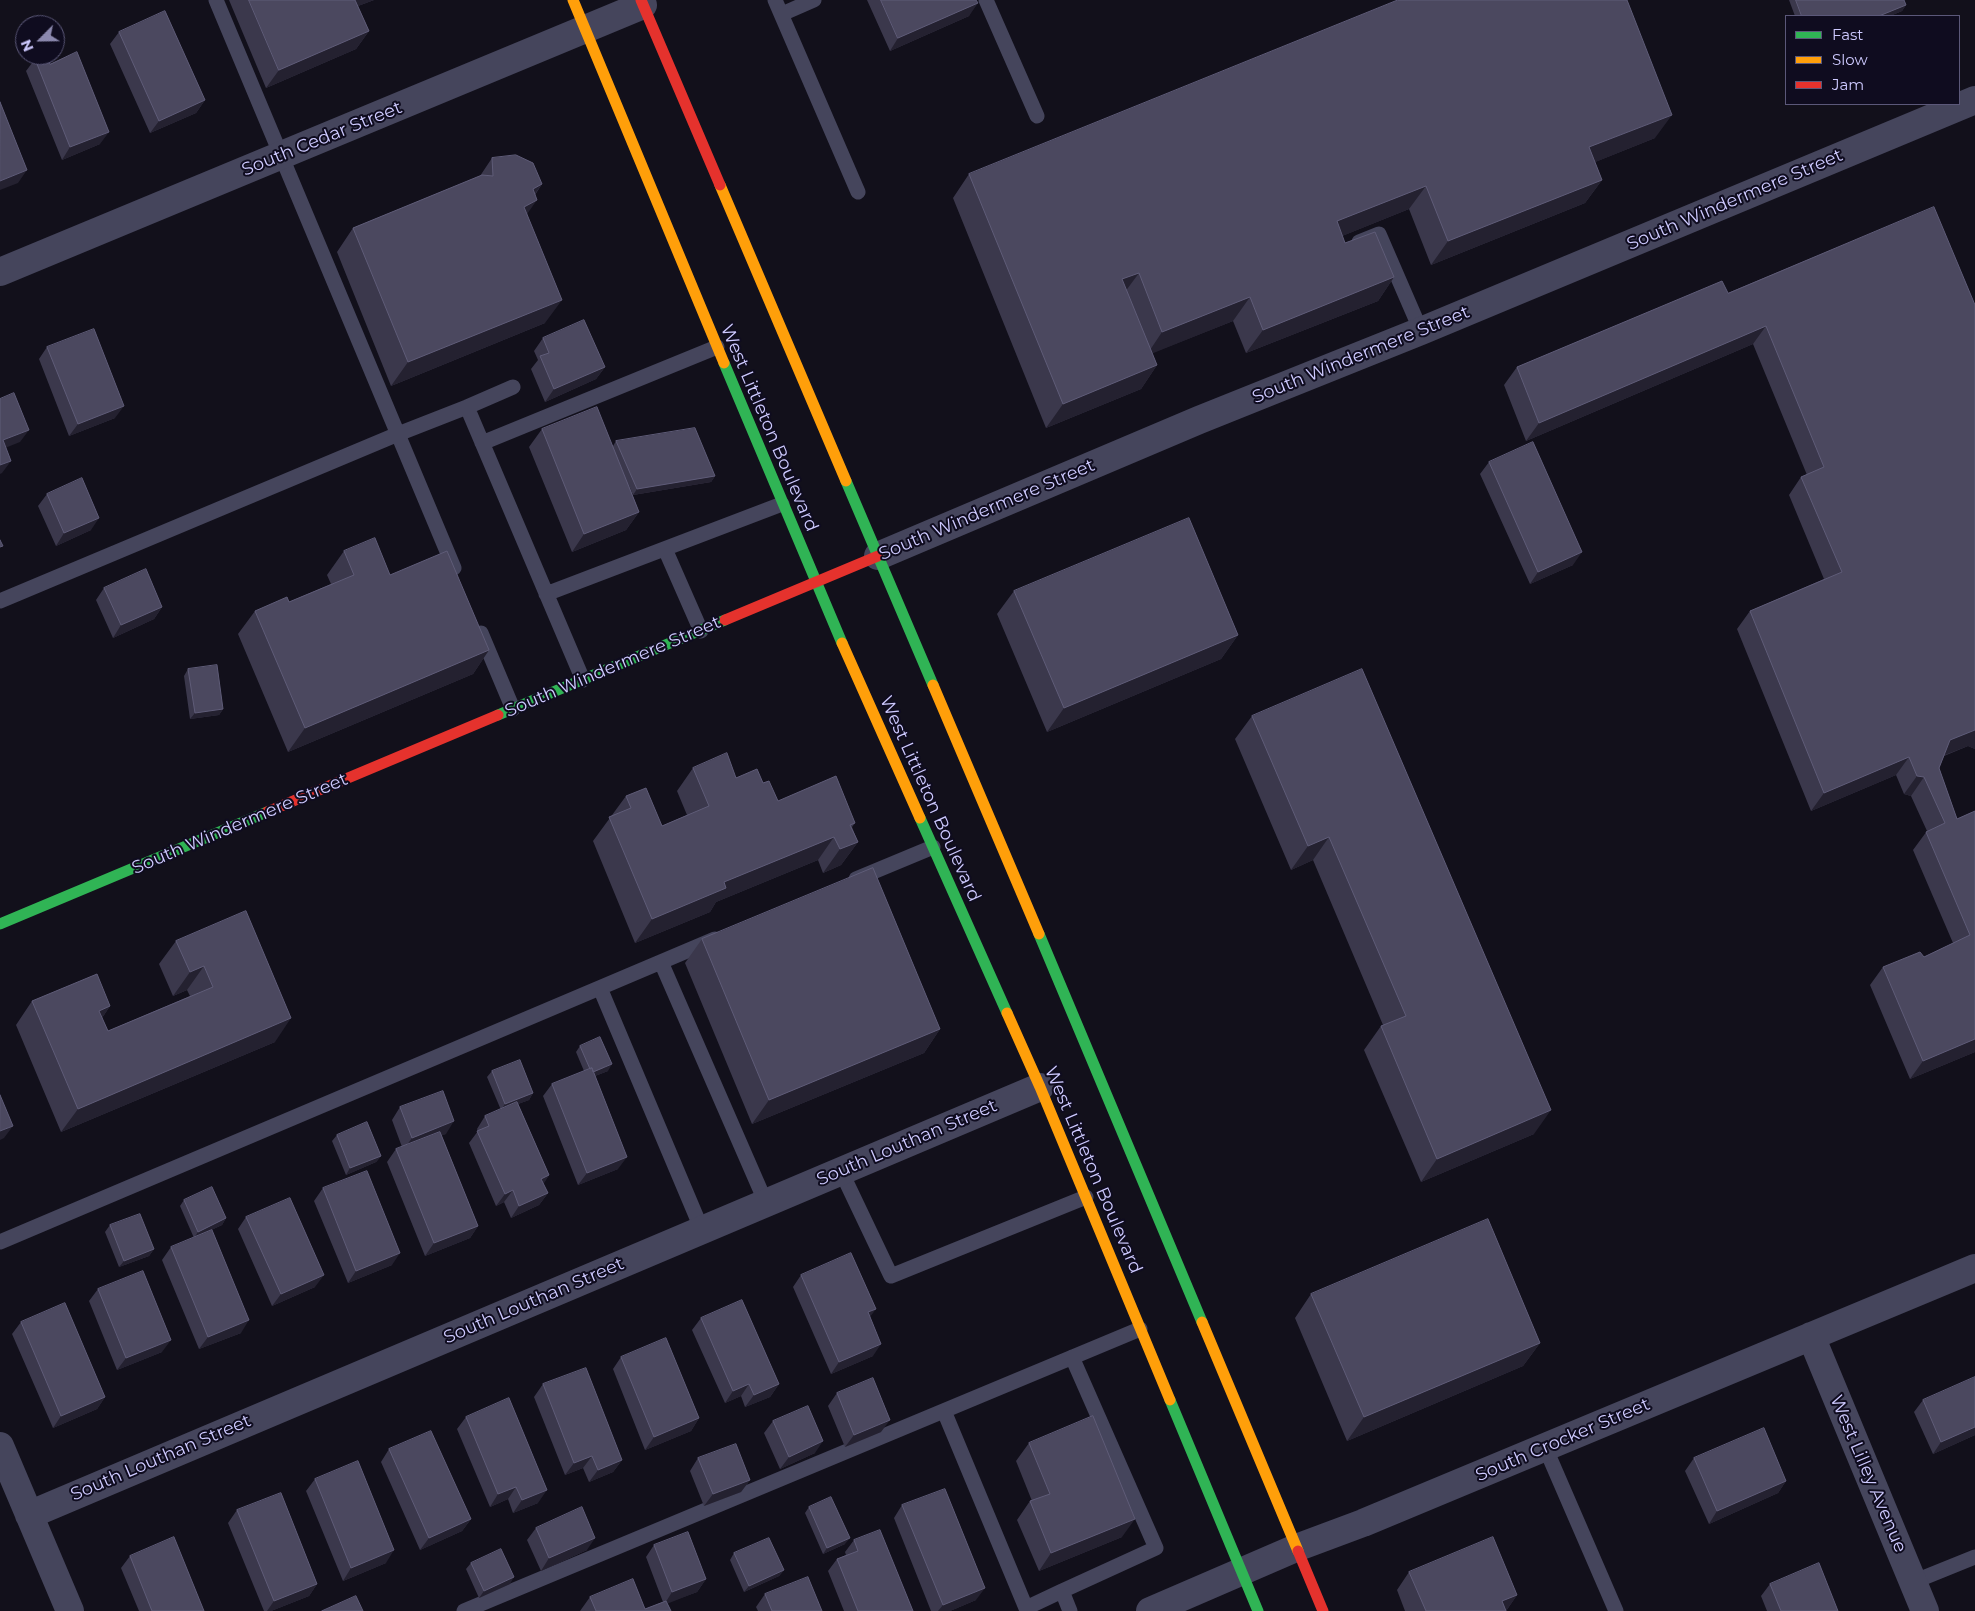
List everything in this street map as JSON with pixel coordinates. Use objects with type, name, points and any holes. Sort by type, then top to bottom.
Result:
[{"type":"main road","name":"West Littleton Boulevard","points":[[573,0],[815,583],[1040,1087],[1258,1611]]},
{"type":"main road","points":[[646,2],[1323,1611]]},
{"type":"main road","name":"South Windermere Street","points":[[0,924],[878,556]]},
{"type":"street","name":"South Cedar Street","points":[[0,272],[585,30],[646,2]]},
{"type":"street","name":"South Windermere Street","points":[[878,556],[1199,420],[1975,100]]},
{"type":"street","name":"South Louthan Street","points":[[29,1514],[1040,1087]]},
{"type":"street","name":"South Crocker Street","points":[[1150,1611],[1296,1548],[1363,1523],[1975,1268]]},
{"type":"street","name":"West Lilley Avenue","points":[[1811,1336],[1925,1611]]},
{"type":"street","points":[[0,1446],[70,1611]]},
{"type":"lane","points":[[216,0],[459,581]]},
{"type":"lane","points":[[775,0],[858,192]]},
{"type":"lane","points":[[782,14],[814,0]]},
{"type":"lane","points":[[986,0],[1037,116]]},
{"type":"lane","points":[[1345,249],[1379,234],[1421,330]]},
{"type":"lane","points":[[482,443],[717,347]]},
{"type":"lane","points":[[0,601],[398,434],[467,408],[513,387]]},
{"type":"lane","points":[[467,408],[583,680]]},
{"type":"lane","points":[[546,594],[782,504]]},
{"type":"lane","points":[[665,549],[700,631]]},
{"type":"lane","points":[[475,617],[513,709]]},
{"type":"lane","points":[[844,884],[933,847]]},
{"type":"lane","points":[[0,1242],[725,934]]},
{"type":"lane","points":[[661,962],[766,1202]]},
{"type":"lane","points":[[600,988],[702,1230]]},
{"type":"lane","points":[[842,1171],[891,1276],[1086,1197]]},
{"type":"lane","points":[[464,1611],[1140,1329]]},
{"type":"lane","points":[[944,1410],[1026,1608],[1156,1548],[1072,1357]]},
{"type":"lane","points":[[1545,1447],[1616,1611]]},
{"type":"lane","points":[[1913,1582],[1975,1557]]},
{"type":"lane","points":[[1062,1592],[1070,1611]]},
{"type":"building","points":[[249,0],[355,0],[369,31],[279,70]]},
{"type":"building","points":[[881,0],[976,0],[978,3],[898,38]]},
{"type":"building","points":[[1398,0],[1627,0],[1672,115],[1589,147],[1602,180],[1448,241],[1426,186],[1337,221],[1345,243],[1375,232],[1394,277],[1263,330],[1250,297],[1162,332],[1139,273],[1122,279],[1157,365],[1063,404],[969,174]]},
{"type":"building","points":[[1796,0],[1904,0],[1906,5],[1881,15],[1802,15]]},
{"type":"building","points":[[165,11],[205,100],[159,121],[119,32]]},
{"type":"building","points":[[77,52],[109,132],[70,147],[37,65],[65,65],[65,57]]},
{"type":"building","points":[[0,102],[27,170],[0,181]]},
{"type":"building","points":[[516,155],[533,163],[542,184],[533,189],[537,200],[524,207],[562,300],[408,362],[353,228],[482,175],[493,176],[492,158]]},
{"type":"building","points":[[1934,207],[1975,305],[1975,730],[1950,740],[1939,768],[1957,819],[1975,811],[1975,1039],[1923,1061],[1883,967],[1920,952],[1924,957],[1970,935],[1926,832],[1945,823],[1924,777],[1917,776],[1909,757],[1824,793],[1750,611],[1842,572],[1801,477],[1824,467],[1766,326],[1539,423],[1517,367],[1722,281],[1728,293]]},
{"type":"building","points":[[584,320],[605,367],[554,389],[540,356],[549,353],[543,338]]},
{"type":"building","points":[[94,329],[124,406],[78,424],[47,347]]},
{"type":"building","points":[[14,393],[29,430],[3,440],[11,461],[0,465],[0,399]]},
{"type":"building","points":[[597,407],[639,512],[584,534],[542,429]]},
{"type":"building","points":[[695,428],[715,476],[637,489],[616,441]]},
{"type":"building","points":[[1533,442],[1582,552],[1538,572],[1489,462]]},
{"type":"building","points":[[82,478],[99,518],[64,533],[47,494]]},
{"type":"building","points":[[1189,518],[1238,635],[1064,708],[1014,591]]},
{"type":"building","points":[[375,538],[390,575],[447,551],[489,650],[305,728],[255,611],[287,597],[289,602],[354,575],[344,551]]},
{"type":"building","points":[[146,569],[162,607],[121,625],[104,588]]},
{"type":"building","points":[[217,665],[223,709],[195,713],[188,669]]},
{"type":"building","points":[[1362,669],[1551,1110],[1437,1159],[1381,1026],[1406,1016],[1329,837],[1308,846],[1252,716]]},
{"type":"building","points":[[727,753],[736,778],[757,769],[763,783],[769,781],[778,801],[836,776],[855,823],[850,825],[858,842],[840,849],[834,837],[724,882],[726,888],[652,919],[609,817],[631,808],[626,796],[646,788],[662,826],[709,806],[693,768]]},
{"type":"building","points":[[873,868],[940,1029],[769,1100],[702,939]]},
{"type":"building","points":[[246,911],[291,1018],[78,1109],[32,1001],[97,974],[110,1006],[99,1011],[108,1031],[213,987],[204,966],[190,972],[176,941]]},
{"type":"building","points":[[600,1037],[612,1064],[593,1072],[580,1046]]},
{"type":"building","points":[[520,1060],[533,1093],[505,1104],[492,1071]]},
{"type":"building","points":[[592,1068],[627,1157],[587,1173],[552,1084]]},
{"type":"building","points":[[443,1091],[454,1121],[412,1138],[400,1107]]},
{"type":"building","points":[[0,1095],[13,1126],[0,1131]]},
{"type":"building","points":[[517,1102],[549,1175],[541,1179],[548,1193],[519,1206],[513,1190],[505,1194],[477,1131],[489,1126],[485,1116]]},
{"type":"building","points":[[367,1122],[381,1156],[350,1168],[337,1135]]},
{"type":"building","points":[[440,1132],[478,1226],[434,1243],[396,1149]]},
{"type":"building","points":[[367,1171],[400,1253],[356,1271],[323,1188]]},
{"type":"building","points":[[212,1187],[226,1218],[198,1232],[184,1200]]},
{"type":"building","points":[[290,1198],[324,1275],[281,1294],[246,1217]]},
{"type":"building","points":[[140,1214],[154,1249],[124,1261],[110,1225]]},
{"type":"building","points":[[1488,1219],[1540,1343],[1364,1417],[1311,1294]]},
{"type":"building","points":[[212,1230],[249,1320],[208,1337],[171,1247]]},
{"type":"building","points":[[851,1253],[876,1309],[868,1312],[881,1344],[839,1362],[801,1275]]},
{"type":"building","points":[[143,1271],[171,1340],[126,1358],[98,1289]]},
{"type":"building","points":[[742,1300],[779,1384],[754,1395],[749,1384],[733,1391],[701,1318]]},
{"type":"building","points":[[65,1303],[105,1397],[61,1416],[21,1322]]},
{"type":"building","points":[[666,1338],[699,1418],[654,1437],[621,1357]]},
{"type":"building","points":[[586,1368],[622,1460],[598,1470],[592,1456],[574,1463],[543,1384]]},
{"type":"building","points":[[1975,1377],[1975,1427],[1941,1442],[1923,1400]]},
{"type":"building","points":[[873,1378],[890,1420],[854,1435],[837,1393]]},
{"type":"building","points":[[509,1398],[547,1490],[522,1500],[516,1487],[498,1494],[466,1417]]},
{"type":"building","points":[[808,1406],[823,1441],[789,1457],[773,1421]]},
{"type":"building","points":[[1093,1416],[1135,1519],[1051,1553],[1030,1501],[1050,1494],[1029,1443]]},
{"type":"building","points":[[1764,1428],[1786,1481],[1717,1511],[1694,1458]]},
{"type":"building","points":[[431,1431],[471,1519],[429,1538],[389,1449]]},
{"type":"building","points":[[736,1444],[750,1480],[713,1494],[698,1458]]},
{"type":"building","points":[[358,1461],[394,1550],[351,1568],[315,1479]]},
{"type":"building","points":[[945,1489],[985,1588],[943,1605],[902,1505]]},
{"type":"building","points":[[281,1493],[317,1584],[274,1601],[237,1510]]},
{"type":"building","points":[[831,1497],[850,1538],[827,1548],[809,1507]]},
{"type":"building","points":[[582,1507],[595,1538],[549,1558],[536,1528]]},
{"type":"building","points":[[880,1530],[913,1611],[858,1611],[837,1559],[858,1551],[854,1540]]},
{"type":"building","points":[[688,1532],[706,1579],[672,1592],[654,1545]]},
{"type":"building","points":[[174,1537],[204,1611],[152,1611],[130,1556]]},
{"type":"building","points":[[1493,1537],[1517,1595],[1502,1601],[1506,1611],[1426,1611],[1409,1572]]},
{"type":"building","points":[[769,1538],[784,1570],[749,1586],[734,1553]]},
{"type":"building","points":[[501,1549],[514,1577],[484,1591],[471,1563]]},
{"type":"building","points":[[1819,1563],[1838,1611],[1781,1611],[1770,1584]]},
{"type":"building","points":[[808,1577],[822,1611],[772,1611],[765,1594]]},
{"type":"building","points":[[633,1579],[645,1609],[666,1601],[671,1611],[596,1611],[590,1597]]},
{"type":"building","points":[[356,1596],[363,1611],[322,1611]]},
{"type":"traffic: fast","points":[[724,363],[842,643]]},
{"type":"traffic: fast","points":[[846,481],[933,685]]},
{"type":"traffic: fast","points":[[498,715],[725,620]]},
{"type":"traffic: fast","points":[[0,924],[267,812]]},
{"type":"traffic: fast","points":[[920,818],[1007,1013]]},
{"type":"traffic: fast","points":[[1039,934],[1202,1322]]},
{"type":"traffic: fast","points":[[1170,1400],[1258,1611]]},
{"type":"traffic: slow","points":[[573,0],[724,363]]},
{"type":"traffic: slow","points":[[720,185],[846,481]]},
{"type":"traffic: slow","points":[[842,643],[920,818]]},
{"type":"traffic: slow","points":[[933,685],[1039,934]]},
{"type":"traffic: slow","points":[[1007,1013],[1040,1087],[1170,1400]]},
{"type":"traffic: slow","points":[[1202,1322],[1298,1551]]},
{"type":"traffic: jam","points":[[641,0],[720,185]]},
{"type":"traffic: jam","points":[[725,620],[878,556]]},
{"type":"traffic: jam","points":[[267,812],[498,715]]},
{"type":"traffic: jam","points":[[1298,1551],[1323,1611]]}]
